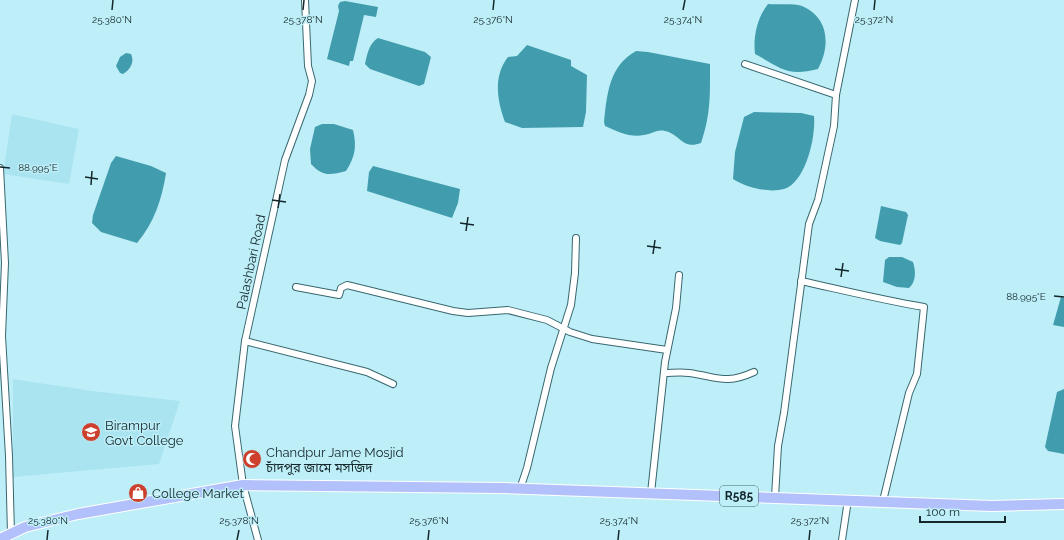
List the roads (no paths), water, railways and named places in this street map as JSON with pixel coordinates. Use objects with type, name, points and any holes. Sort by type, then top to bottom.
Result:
[{"type":"main road","name":"R585","points":[[0,539],[25,527],[78,514],[243,485],[520,489],[776,497],[992,506],[1064,504]]},
{"type":"street","name":"Palashbari Road","points":[[258,540],[243,485],[235,426],[245,341],[284,160],[309,95],[312,81],[308,66],[305,0]]},
{"type":"street","points":[[776,497],[778,446],[809,224],[818,200],[834,126],[836,95],[855,0]]},
{"type":"street","points":[[745,64],[836,95]]},
{"type":"street","points":[[0,168],[6,263],[1,335],[3,401],[11,534]]},
{"type":"street","points":[[520,489],[527,468],[545,391],[574,290],[576,238]]},
{"type":"street","points":[[651,493],[664,373],[667,350],[676,308],[679,275]]},
{"type":"street","points":[[801,281],[847,291],[862,296],[924,307],[917,374],[909,392],[883,501]]},
{"type":"street","points":[[296,287],[339,295],[341,288],[347,285],[453,311],[468,312],[508,310],[548,320],[570,332],[592,339],[667,350]]},
{"type":"street","points":[[245,341],[367,372],[393,384]]},
{"type":"street","points":[[664,373],[691,373],[723,380],[738,378],[754,372]]},
{"type":"street","points":[[842,540],[848,500]]},
{"type":"place","name":"Birampur Govt College","points":[[91,432]]},
{"type":"place","name":"Chandpur Jame Mosjid চাঁদপুর জামে মসজিদ","points":[[252,459]]},
{"type":"place","name":"College Market","points":[[138,493]]}]
